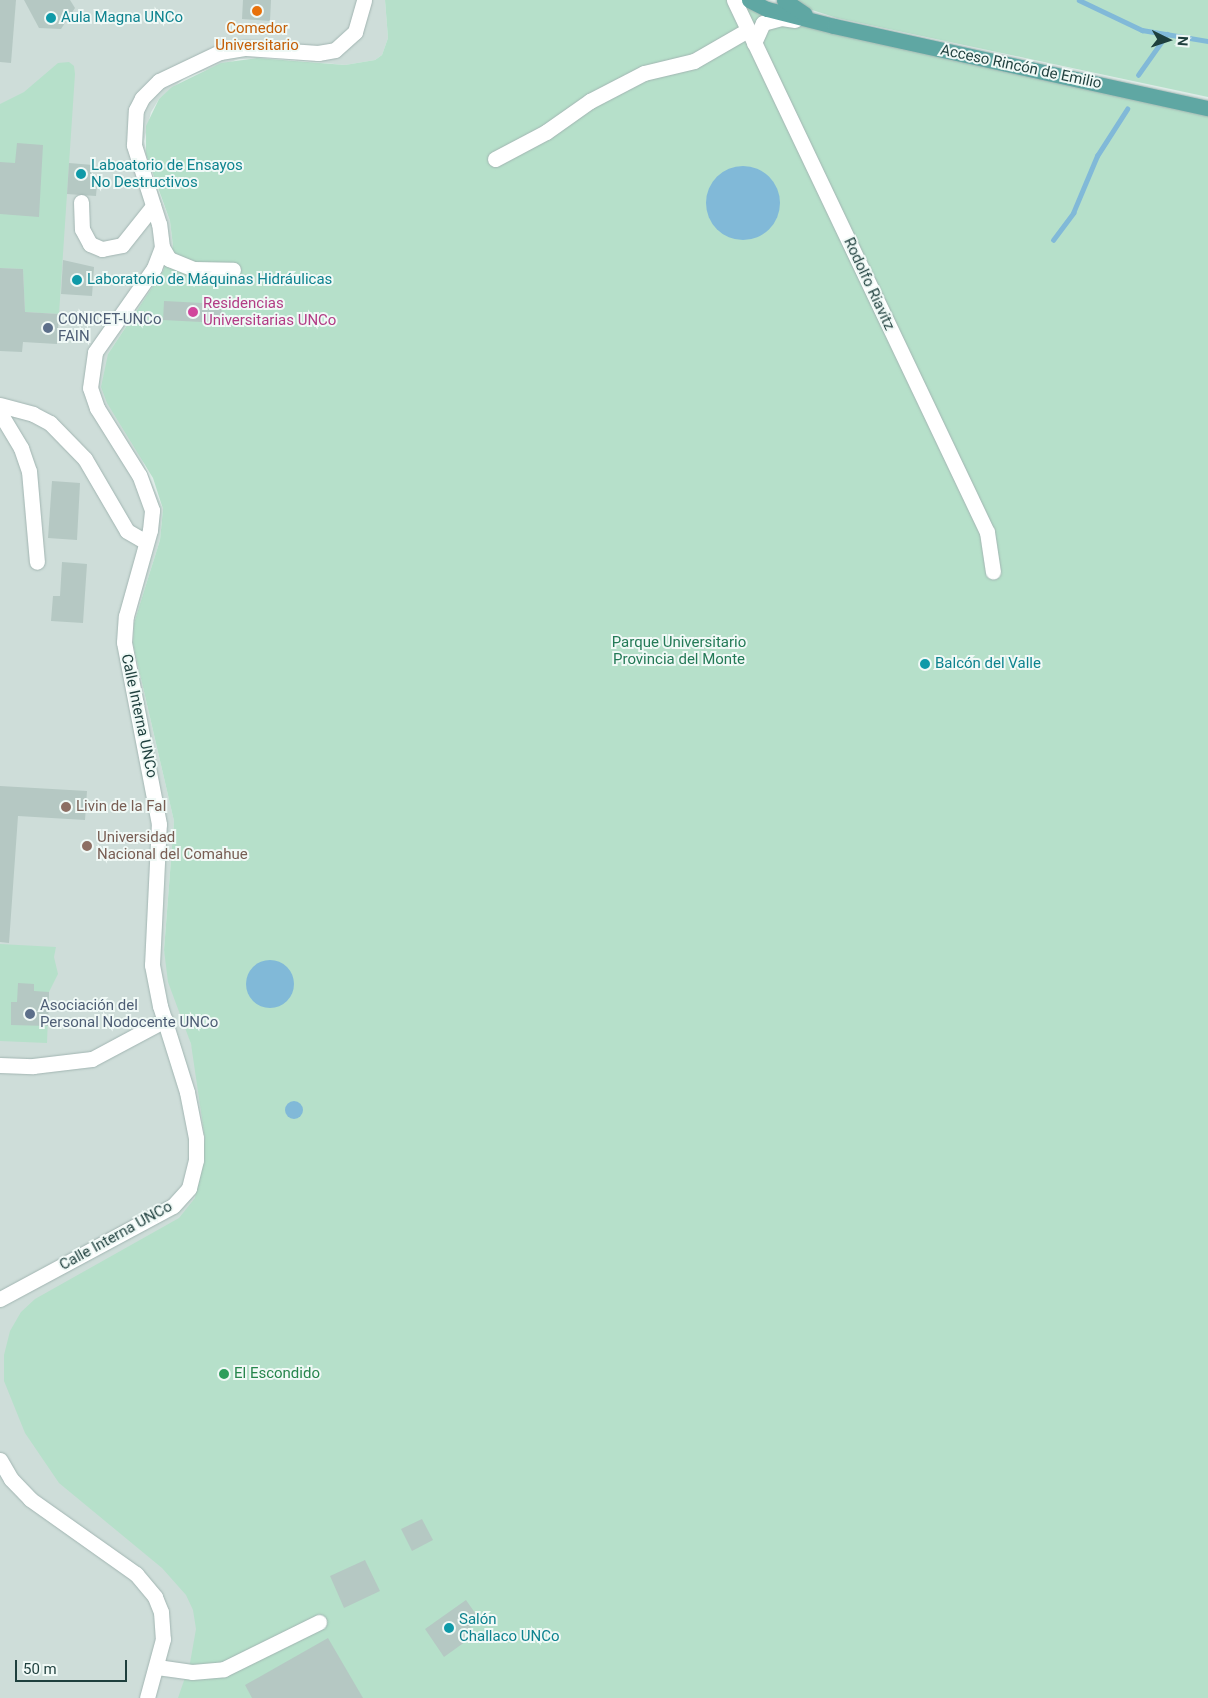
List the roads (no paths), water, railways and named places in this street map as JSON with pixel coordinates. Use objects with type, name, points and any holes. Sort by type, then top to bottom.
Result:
[{"type":"main road","name":"Acceso Rincón de Emilio","points":[[750,0],[768,9],[834,26],[1208,108]]},
{"type":"main road","name":"Acceso Rincón de Emilio","points":[[784,0],[802,13],[834,26]]},
{"type":"street","points":[[233,270],[194,269],[170,259],[162,248],[153,206],[136,157],[133,133],[136,110],[150,89],[169,74],[234,49],[318,54],[335,50],[355,32],[364,0]]},
{"type":"street","name":"Rodolfo Riavitz","points":[[734,0],[987,532],[993,572]]},
{"type":"street","points":[[495,159],[636,77],[694,61],[751,36],[760,26],[772,19],[782,18],[834,26]]},
{"type":"street","points":[[81,202],[82,229],[90,244],[102,249],[122,245],[153,206]]},
{"type":"street","name":"Calle Interna UNCo","points":[[0,1299],[164,1211],[182,1198],[189,1188],[196,1160],[196,1138],[187,1092],[165,1020],[152,965],[160,824],[124,642],[126,616],[152,521],[150,499],[132,462],[98,408],[90,375],[98,347],[154,268],[162,248]]},
{"type":"street","points":[[0,405],[34,414],[50,423],[85,460],[127,531],[146,542]]},
{"type":"street","points":[[0,413],[21,448],[29,470],[37,562]]},
{"type":"street","points":[[0,1065],[33,1066],[92,1059],[165,1020]]},
{"type":"street","points":[[0,1460],[11,1479],[30,1499],[122,1563],[146,1584],[158,1605],[163,1626],[157,1667],[147,1698]]},
{"type":"street","points":[[157,1667],[192,1672],[224,1669],[319,1622]]},
{"type":"water","points":[[743,166],[757,169],[769,177],[777,189],[780,203],[777,217],[769,229],[757,237],[743,240],[729,237],[717,229],[709,217],[706,203],[709,189],[717,177],[729,169]]},
{"type":"water","points":[[265,960],[275,960],[287,967],[294,979],[294,989],[287,1001],[275,1008],[265,1008],[257,1004],[250,997],[246,989],[246,979],[250,971],[257,964]]},
{"type":"water","points":[[290,1101],[298,1101],[303,1106],[301,1117],[290,1119],[285,1114],[285,1106]]},
{"type":"waterway","points":[[1079,0],[1142,30],[1208,41]]},
{"type":"waterway","points":[[1138,75],[1167,34]]},
{"type":"waterway","points":[[1053,240],[1073,213],[1097,156],[1127,109]]},
{"type":"place","name":"Comedor Universitario","points":[[257,11]]},
{"type":"place","name":"Aula Magna UNCo","points":[[51,18]]},
{"type":"place","name":"Laboatorio de Ensayos No Destructivos","points":[[81,174]]},
{"type":"place","name":"Laboratorio de Máquinas Hidráulicas","points":[[77,280]]},
{"type":"place","name":"Residencias Universitarias UNCo","points":[[193,312]]},
{"type":"place","name":"CONICET-UNCo FAIN","points":[[48,328]]},
{"type":"place","name":"Balcón del Valle","points":[[925,664]]},
{"type":"place","name":"Livin de la FaI","points":[[66,807]]},
{"type":"place","name":"Universidad Nacional del Comahue","points":[[87,846]]},
{"type":"place","name":"Asociación del Personal Nodocente UNCo","points":[[30,1014]]},
{"type":"place","name":"El Escondido","points":[[224,1374]]},
{"type":"place","name":"Salón Challaco UNCo","points":[[449,1628]]},
{"type":"park label","name":"Parque Universitario Provincia del Monte","points":[[679,650]]}]
